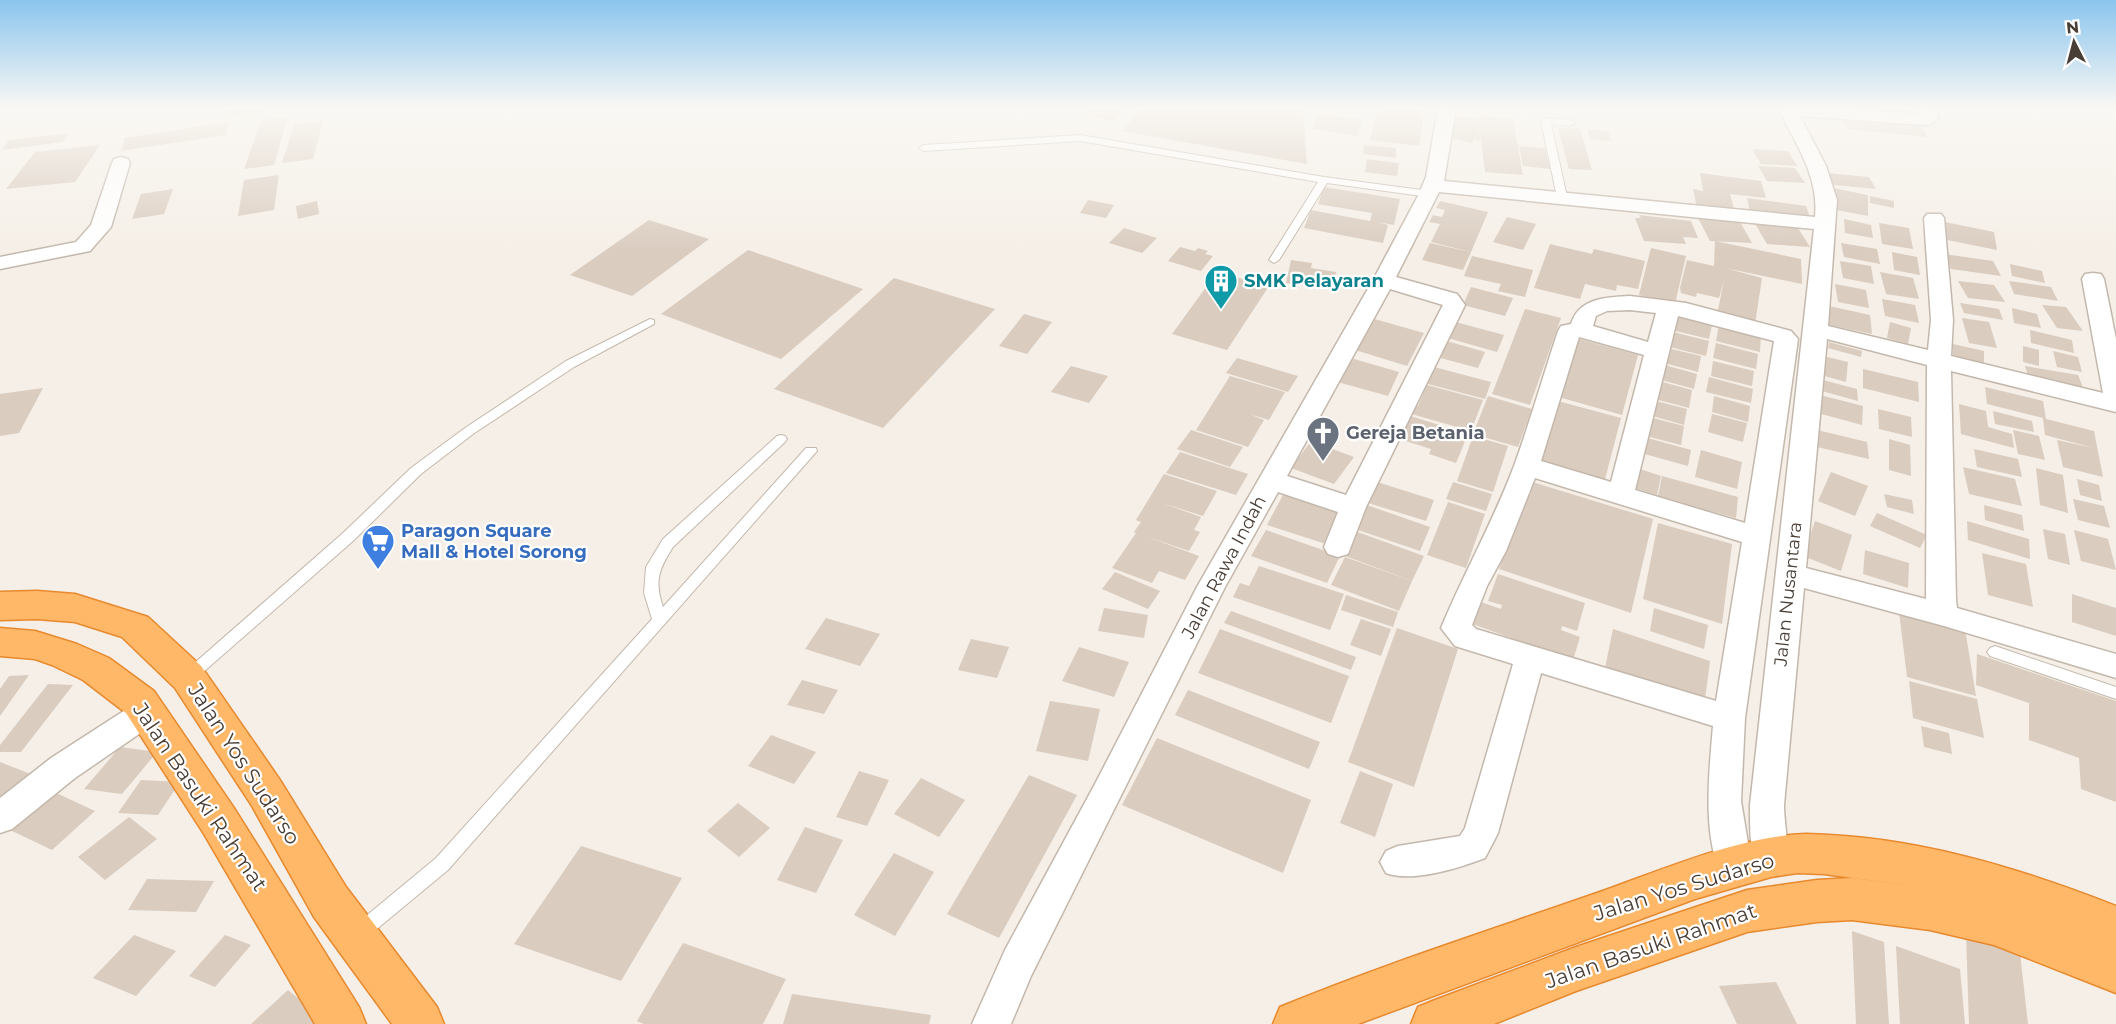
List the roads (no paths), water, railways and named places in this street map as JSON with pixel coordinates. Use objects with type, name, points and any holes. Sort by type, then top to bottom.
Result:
[{"type":"highway","name":"Jalan Yos Sudarso","points":[[0,606],[75,608],[135,627],[154,643],[188,677],[266,793],[330,902],[420,1024]]},
{"type":"highway","name":"Jalan Basuki Rahmat","points":[[0,642],[34,645],[75,659],[96,669],[140,702],[219,821],[342,1024]]},
{"type":"highway","name":"Jalan Yos Sudarso","points":[[1296,1024],[1597,912],[1753,862],[1797,854],[1833,854],[1911,863],[1986,880],[2116,927]]},
{"type":"highway","name":"Jalan Basuki Rahmat","points":[[1434,1024],[1576,969],[1747,911],[1817,901],[1852,899],[1930,909],[1994,924],[2116,970]]},
{"type":"street","name":"Jalan Rawa Indah","points":[[991,1024],[1017,963],[1107,794],[1211,587],[1384,280],[1431,190],[1438,157]]},
{"type":"street","name":"Jalan Nusantara","points":[[1753,862],[1767,832],[1767,805],[1816,330],[1827,200],[1823,179],[1814,157]]},
{"type":"street","points":[[0,263],[83,247],[101,227],[121,163]]},
{"type":"street","points":[[1431,190],[1562,197],[1824,224]]},
{"type":"street","points":[[1934,218],[1942,320],[1939,360],[1941,600],[1944,615]]},
{"type":"street","points":[[1816,330],[2116,402],[2093,279]]},
{"type":"street","points":[[1338,547],[1353,507],[1454,304],[1449,299],[1384,280]]},
{"type":"street","points":[[1581,330],[1585,316],[1590,310],[1608,305],[1650,304],[1674,310],[1686,310],[1777,333],[1786,339],[1730,717],[1724,801],[1753,862]]},
{"type":"street","points":[[1621,494],[1667,312],[1674,310]]},
{"type":"street","points":[[1658,352],[1581,330],[1569,331],[1527,466],[1492,551],[1473,586],[1456,628],[1466,638],[1730,717]]},
{"type":"street","points":[[1527,466],[1756,537]]},
{"type":"street","points":[[1271,480],[1353,507]]},
{"type":"street","points":[[1791,574],[1944,615],[2116,666]]},
{"type":"street","points":[[1398,862],[1460,852],[1473,847],[1481,832],[1530,657]]},
{"type":"street","points":[[0,818],[63,768],[147,712]]},
{"type":"lane","points":[[1189,157],[1324,180],[1431,190]]},
{"type":"lane","points":[[1554,157],[1562,197]]},
{"type":"lane","points":[[1274,260],[1324,180]]},
{"type":"lane","points":[[188,677],[348,537],[416,471],[469,431],[570,364],[650,322]]},
{"type":"lane","points":[[660,620],[651,592],[653,567],[668,543],[782,439]]},
{"type":"lane","points":[[356,936],[442,864],[811,450]]},
{"type":"lane","points":[[1995,652],[2116,693]]},
{"type":"place","name":"SMK Pelayaran","points":[[1221,310]]},
{"type":"place","name":"Gereja Betania","points":[[1323,462]]},
{"type":"place","name":"Paragon Square Mall & Hotel Sorong","points":[[378,570]]}]
